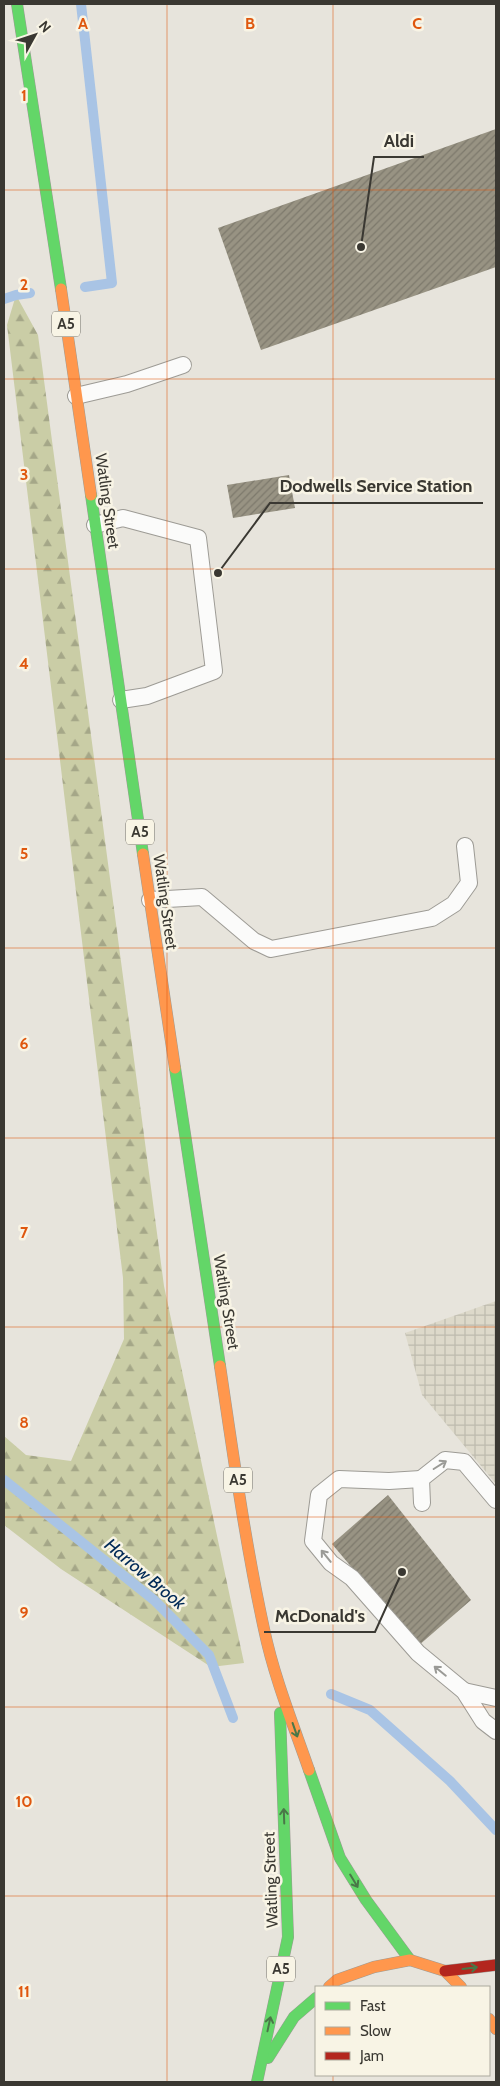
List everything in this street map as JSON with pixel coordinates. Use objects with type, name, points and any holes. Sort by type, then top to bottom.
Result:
[{"type":"main road","name":"Watling Street","points":[[17,4],[45,180],[150,900],[243,1517],[264,1630],[279,1684],[340,1858],[366,1900],[410,1960]]},
{"type":"main road","name":"Watling Street","points":[[258,2077],[288,1937],[279,1684]]},
{"type":"main road","points":[[330,1986],[337,1980],[366,1969],[410,1960],[444,1971],[496,1966]]},
{"type":"main road","points":[[444,1971],[460,1986]]},
{"type":"main road","points":[[258,2077],[294,2017],[315,1999]]},
{"type":"lane","points":[[76,396],[127,384],[183,365]]},
{"type":"lane","points":[[95,524],[123,518],[198,538],[214,671],[147,696],[121,700]]},
{"type":"lane","points":[[150,900],[202,897],[254,941],[271,949],[432,918],[454,904],[469,883],[465,846]]},
{"type":"lane","points":[[496,1500],[464,1462],[445,1460],[421,1479],[389,1481],[339,1479],[318,1495],[313,1541],[331,1563],[352,1578],[418,1653],[464,1691],[483,1721],[496,1731]]},
{"type":"lane","points":[[421,1479],[422,1503]]},
{"type":"lane","points":[[464,1691],[496,1698]]},
{"type":"shaded area","points":[[496,1301],[496,1484],[422,1395],[405,1333]]},
{"type":"green space","points":[[16,295],[38,335],[164,1286],[244,1663],[211,1667],[61,1569],[4,1525],[4,1436],[26,1455],[71,1461],[124,1339],[123,1278],[7,325]]},
{"type":"building","points":[[496,129],[496,267],[261,350],[218,228]]},
{"type":"building","points":[[289,475],[295,508],[233,518],[227,485]]},
{"type":"building","points":[[388,1495],[471,1600],[418,1646],[332,1544]]},
{"type":"waterway","points":[[81,4],[112,283],[85,287]]},
{"type":"waterway","points":[[4,299],[30,293]]},
{"type":"waterway","name":"Harrow Brook","points":[[4,1480],[154,1600],[209,1655],[233,1718]]},
{"type":"waterway","name":"Harrow Brook","points":[[331,1694],[370,1710],[450,1781],[496,1830]]},
{"type":"traffic: fast","points":[[17,4],[61,289]]},
{"type":"traffic: fast","points":[[91,495],[143,854]]},
{"type":"traffic: fast","points":[[175,1068],[220,1366]]},
{"type":"traffic: fast","points":[[257,2082],[288,1937],[280,1713]]},
{"type":"traffic: fast","points":[[309,1770],[340,1858],[366,1900],[410,1960]]},
{"type":"traffic: fast","points":[[268,2058],[294,2017],[315,1999]]},
{"type":"traffic: slow","points":[[61,289],[91,495]]},
{"type":"traffic: slow","points":[[143,854],[175,1068]]},
{"type":"traffic: slow","points":[[220,1366],[245,1530],[264,1629],[278,1683],[309,1770]]},
{"type":"traffic: slow","points":[[330,1986],[337,1980],[374,1967],[410,1960],[445,1971],[460,1986]]},
{"type":"traffic: slow","points":[[490,2020],[496,2029]]},
{"type":"traffic: jam","points":[[445,1971],[496,1965]]},
{"type":"place","name":"Aldi","points":[[361,247]]},
{"type":"place","name":"Dodwells Service Station","points":[[218,573]]},
{"type":"place","name":"McDonald's","points":[[402,1572]]}]
